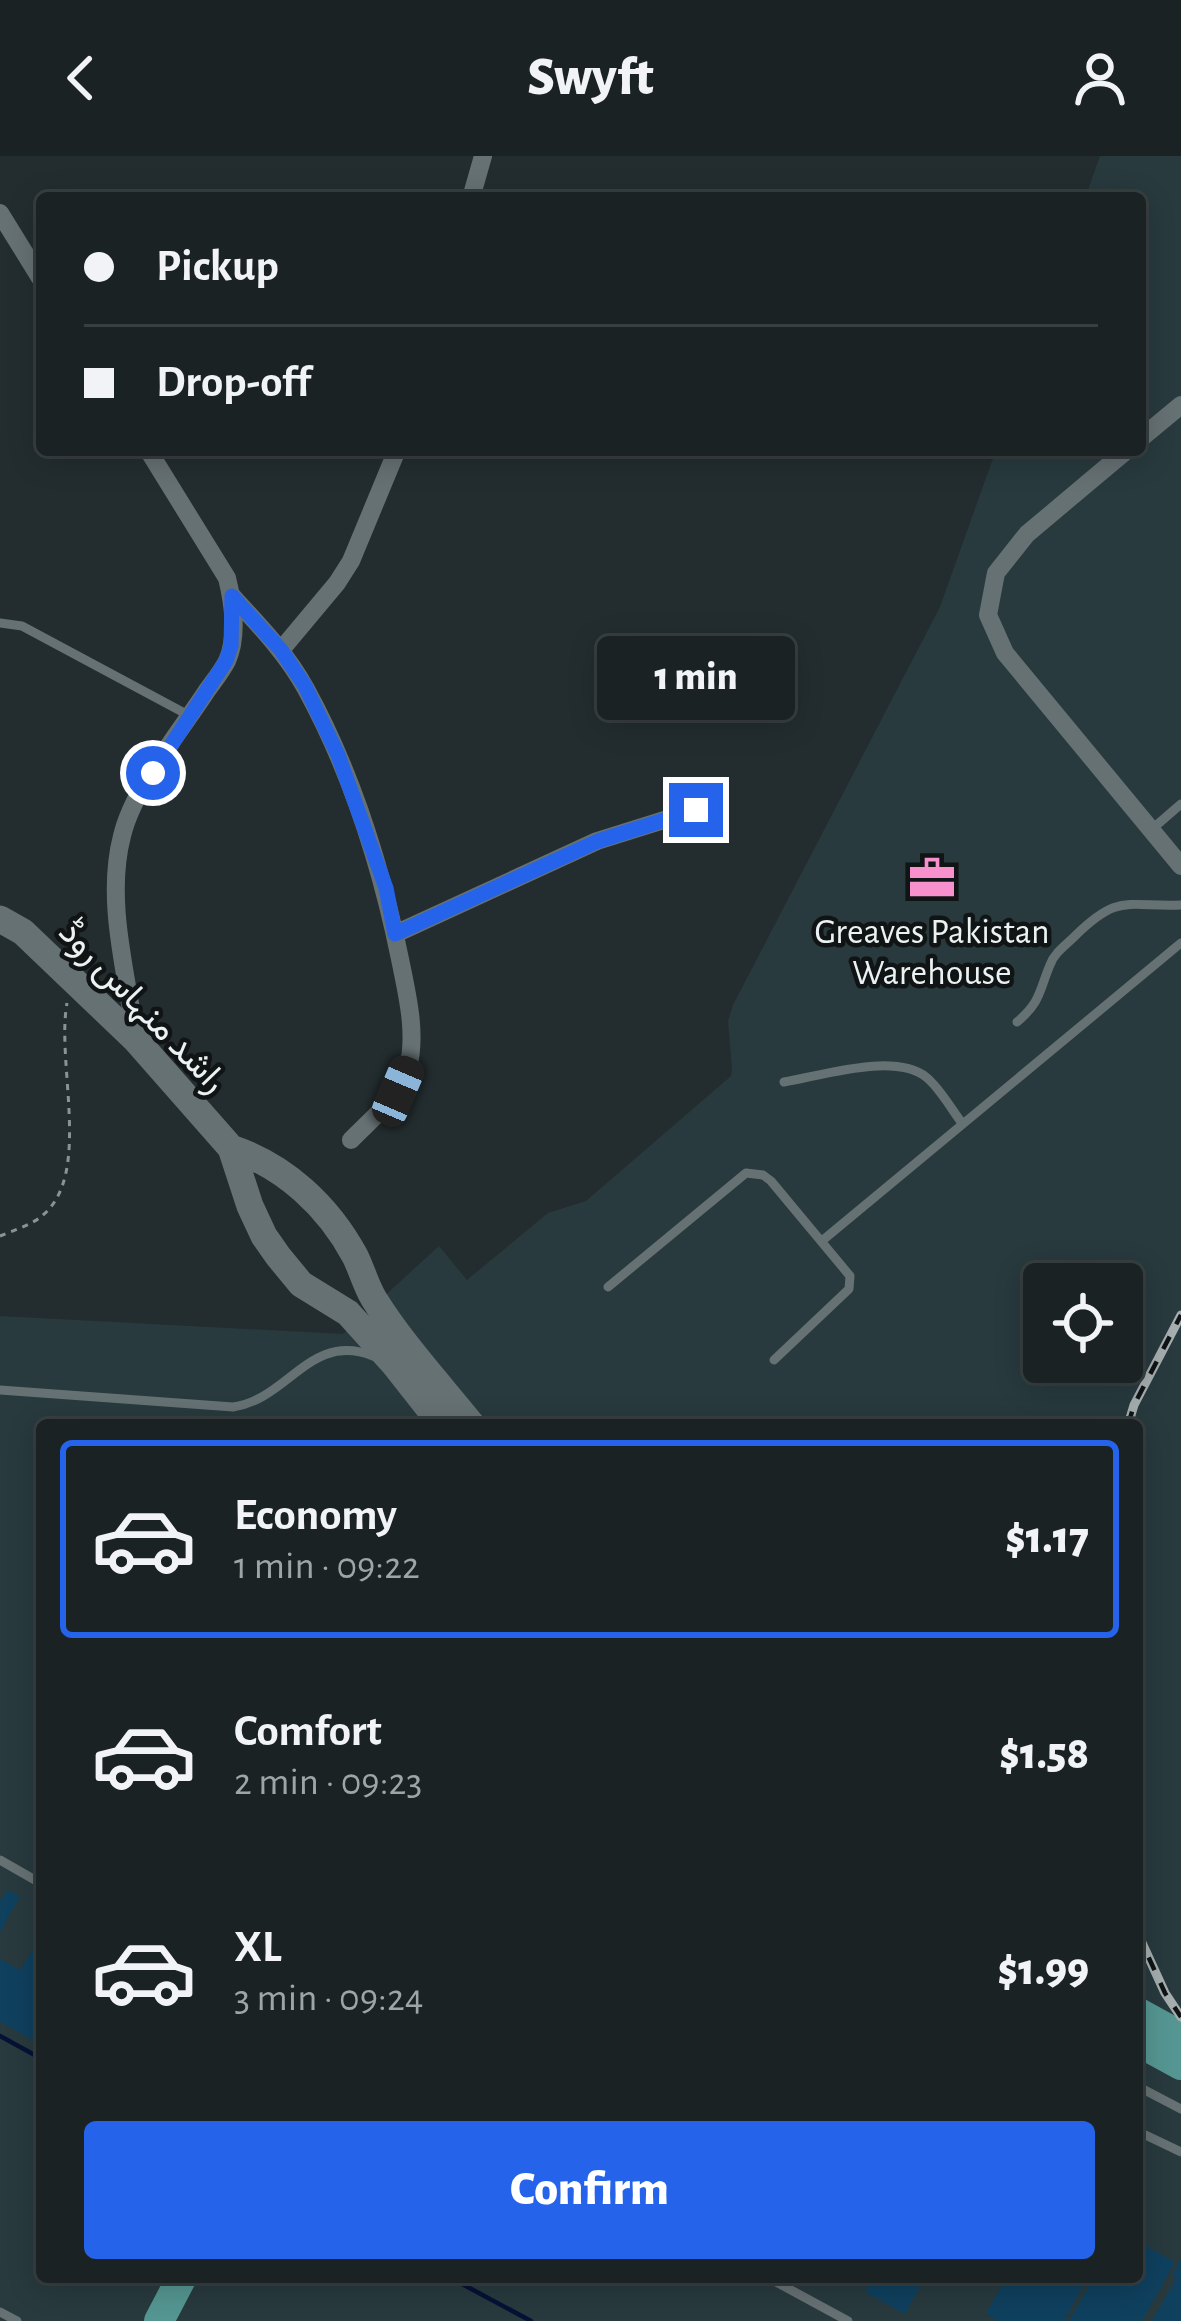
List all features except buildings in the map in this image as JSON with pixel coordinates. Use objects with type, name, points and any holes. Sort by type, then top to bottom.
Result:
[{"type":"main road","name":"راشد منہاس روڈ","points":[[0,920],[22,932],[136,1040],[231,1148],[250,1206],[278,1256],[301,1284],[348,1313],[437,1419]]},
{"type":"main road","name":"راشد منہاس روڈ","points":[[231,1148],[261,1159],[312,1198],[347,1243],[372,1296],[467,1419]]},
{"type":"main road","points":[[1143,2019],[1167,2046]]},
{"type":"main road","points":[[160,2321],[179,2283]]},
{"type":"main road","points":[[182,2321],[201,2283]]},
{"type":"street","points":[[473,192],[483,156]]},
{"type":"street","points":[[0,213],[36,270]]},
{"type":"street","points":[[1146,434],[1181,405]]},
{"type":"street","points":[[152,456],[219,562],[232,596],[281,650],[305,686],[338,755],[386,888],[409,1000],[408,1068],[398,1091],[351,1140]]},
{"type":"street","points":[[281,650],[351,561],[395,456]]},
{"type":"street","points":[[1120,456],[1028,533],[996,573],[988,615],[1005,652],[1181,866]]},
{"type":"street","points":[[136,1040],[116,896],[117,855],[137,797],[226,661],[231,646],[232,596]]},
{"type":"street","points":[[395,934],[598,841],[696,810]]},
{"type":"lane","points":[[0,623],[22,626],[190,716]]},
{"type":"lane","points":[[1151,830],[1181,804]]},
{"type":"lane","points":[[1017,1022],[1040,997],[1053,957],[1096,915],[1125,904],[1181,905]]},
{"type":"lane","points":[[823,1240],[1181,944]]},
{"type":"lane","points":[[784,1082],[877,1066],[904,1068],[926,1077],[962,1123]]},
{"type":"lane","points":[[608,1287],[746,1173],[763,1175],[850,1276],[849,1289],[774,1360]]},
{"type":"lane","points":[[0,1390],[233,1407],[259,1401],[318,1356],[334,1350],[364,1352],[394,1364]]},
{"type":"lane","points":[[0,1860],[36,1880]]},
{"type":"lane","points":[[1143,2089],[1181,2110]]},
{"type":"lane","points":[[1143,2134],[1181,2152]]},
{"type":"lane","points":[[778,2283],[848,2321]]},
{"type":"lane","points":[[0,2312],[17,2321]]},
{"type":"path","points":[[0,1236],[40,1218],[61,1196],[68,1167],[70,1118],[62,1029],[66,1004],[78,984]]},
{"type":"shaded area","points":[[1100,156],[1181,156],[1181,2321],[0,2321],[0,1316],[343,1334],[439,1246],[467,1280],[548,1213],[586,1201],[731,1076],[728,1021],[940,607],[994,456],[1146,456],[1146,192],[1087,192]]},
{"type":"waterway","points":[[0,2036],[36,2056]]},
{"type":"waterway","points":[[460,2283],[531,2321]]},
{"type":"railway","points":[[1130,1419],[1181,1315]]},
{"type":"railway","points":[[1143,1945],[1181,2017]]},
{"type":"place","name":"Greaves Pakistan Warehouse","points":[[932,878]]},
{"type":"route","points":[[153,773],[226,661],[231,646],[232,596],[281,650],[305,686],[338,755],[386,888],[395,934],[598,841],[696,810]]}]
